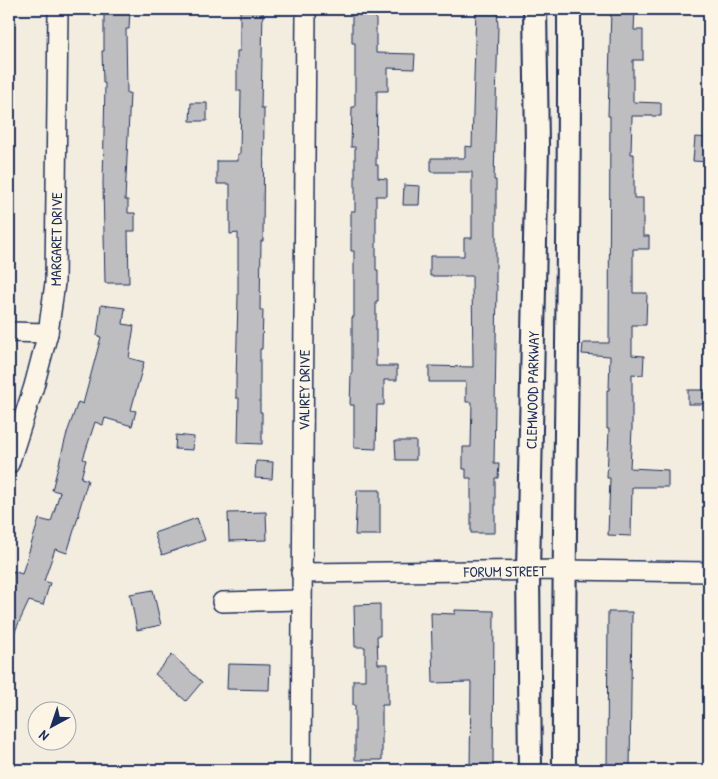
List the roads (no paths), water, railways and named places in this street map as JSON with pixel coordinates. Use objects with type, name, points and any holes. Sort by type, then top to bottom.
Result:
[{"type":"street","name":"MARGARET DRIVE","points":[[9,464],[34,386],[48,333],[55,283],[58,9]]},
{"type":"street","name":"VALIREY DRIVE","points":[[301,770],[306,9]]},
{"type":"street","name":"CLEMWOOD PARKWAY","points":[[530,770],[528,571],[537,146],[535,9]]},
{"type":"street","points":[[564,770],[563,570],[569,9]]},
{"type":"street","points":[[9,332],[48,333]]},
{"type":"street","name":"FORUM STREET","points":[[302,573],[563,570],[709,572]]},
{"type":"street","points":[[222,602],[301,600]]}]
